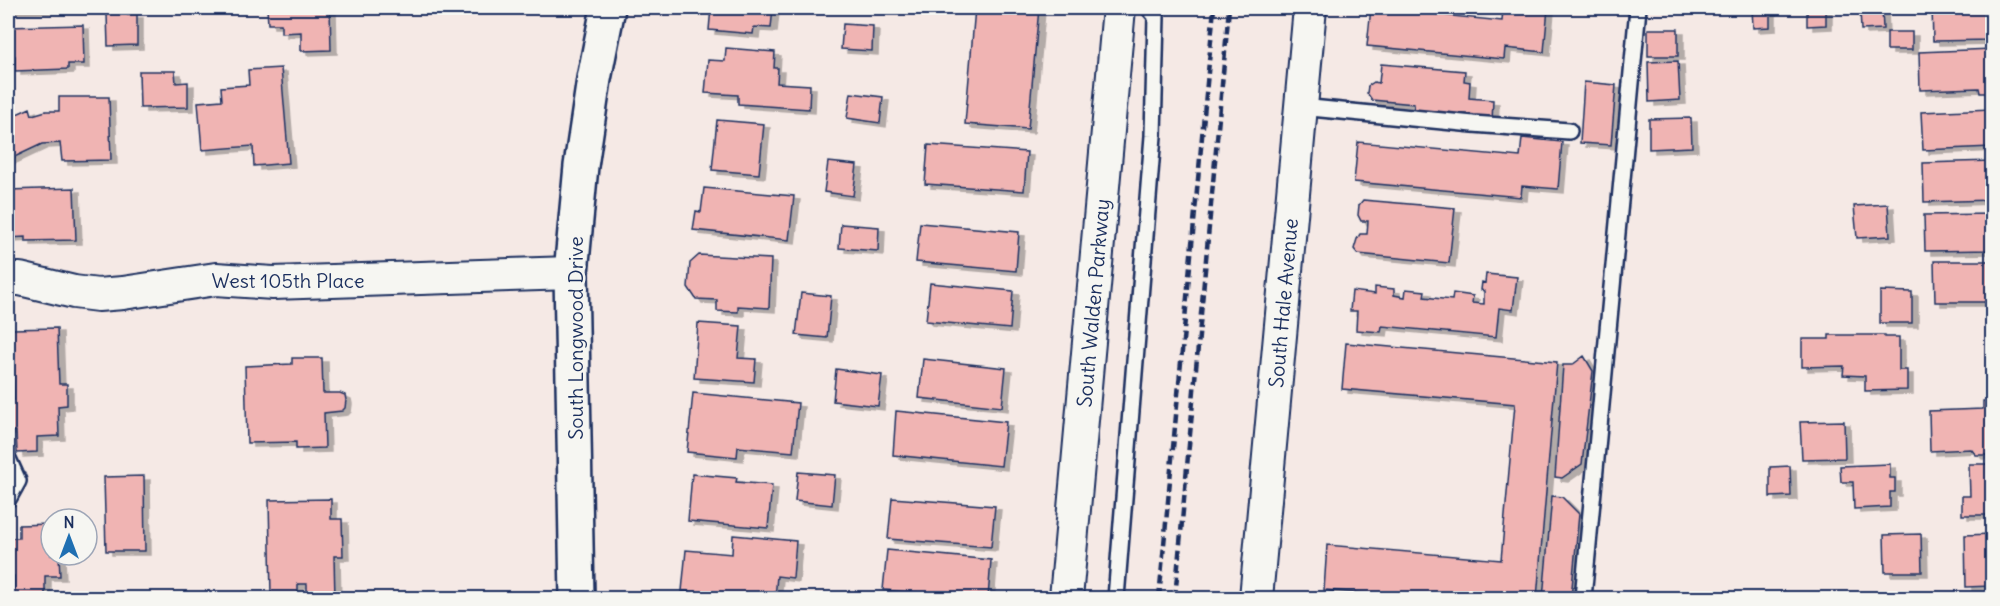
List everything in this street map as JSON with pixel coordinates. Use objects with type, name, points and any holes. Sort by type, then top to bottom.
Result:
[{"type":"street","name":"South Longwood Drive","points":[[577,598],[572,273],[583,155],[594,79],[608,8]]},
{"type":"street","name":"South Walden Parkway","points":[[1066,598],[1119,8]]},
{"type":"street","name":"South Hale Avenue","points":[[1256,598],[1310,8]]},
{"type":"street","name":"West 105th Place","points":[[8,279],[20,279],[74,292],[98,295],[216,279],[273,283],[572,273]]},
{"type":"lane","points":[[1116,598],[1153,136],[1156,16],[1149,8]]},
{"type":"lane","points":[[1583,598],[1638,8]]},
{"type":"lane","points":[[1301,107],[1569,131]]},
{"type":"lane","points":[[8,459],[18,482],[8,499]]},
{"type":"building","points":[[8,8],[61,8],[61,9],[8,10]]},
{"type":"building","points":[[267,8],[330,8],[331,50],[301,51],[301,32],[281,33],[281,24],[268,24]]},
{"type":"building","points":[[711,8],[773,8],[771,28],[754,27],[753,34],[709,30]]},
{"type":"building","points":[[975,8],[1039,8],[1028,129],[965,124]]},
{"type":"building","points":[[1371,8],[1502,21],[1503,8],[1548,8],[1544,52],[1505,48],[1504,59],[1367,46]]},
{"type":"building","points":[[1752,8],[1770,8],[1770,27],[1753,28]]},
{"type":"building","points":[[1807,8],[1826,8],[1826,25],[1807,26]]},
{"type":"building","points":[[1860,8],[1882,8],[1883,29],[1861,30]]},
{"type":"building","points":[[1932,8],[1992,8],[1992,40],[1933,41]]},
{"type":"building","points":[[107,14],[137,14],[137,45],[108,46]]},
{"type":"building","points":[[843,24],[873,26],[872,51],[841,49]]},
{"type":"building","points":[[83,25],[84,64],[68,64],[68,69],[15,71],[15,56],[8,56],[8,27]]},
{"type":"building","points":[[1648,29],[1678,29],[1678,56],[1648,56]]},
{"type":"building","points":[[1887,32],[1912,32],[1912,50],[1887,50]]},
{"type":"building","points":[[726,48],[775,52],[774,68],[778,68],[777,83],[810,85],[809,109],[738,104],[738,95],[705,93],[708,60],[725,61]]},
{"type":"building","points":[[1992,49],[1992,93],[1980,93],[1979,88],[1920,90],[1919,52]]},
{"type":"building","points":[[1678,61],[1680,100],[1649,102],[1648,62]]},
{"type":"building","points":[[1381,64],[1465,71],[1464,81],[1470,82],[1469,98],[1493,100],[1492,122],[1413,115],[1414,104],[1372,100],[1367,93],[1368,86],[1374,82],[1379,83]]},
{"type":"building","points":[[281,68],[289,163],[254,166],[253,146],[202,150],[198,102],[222,100],[221,87],[249,85],[248,70]]},
{"type":"building","points":[[139,71],[175,71],[176,83],[188,82],[188,107],[140,108]]},
{"type":"building","points":[[1584,82],[1616,85],[1611,145],[1580,143]]},
{"type":"building","points":[[851,93],[883,97],[880,123],[847,118]]},
{"type":"building","points":[[59,97],[109,97],[111,160],[62,161],[60,143],[42,144],[8,160],[8,118],[30,108],[32,115],[46,111],[59,111]]},
{"type":"building","points":[[1992,109],[1992,147],[1923,150],[1921,112]]},
{"type":"building","points":[[1691,118],[1692,147],[1649,149],[1649,119]]},
{"type":"building","points":[[717,120],[764,124],[759,174],[712,170]]},
{"type":"building","points":[[1522,138],[1562,142],[1558,189],[1522,186],[1521,197],[1354,182],[1358,142],[1520,157]]},
{"type":"building","points":[[928,145],[1027,152],[1024,191],[925,184]]},
{"type":"building","points":[[1992,161],[1992,200],[1924,202],[1923,163]]},
{"type":"building","points":[[828,162],[857,165],[853,196],[824,192]]},
{"type":"building","points":[[74,188],[76,240],[25,241],[25,237],[8,238],[8,190]]},
{"type":"building","points":[[704,188],[794,196],[789,240],[693,230],[696,211],[701,212]]},
{"type":"building","points":[[1363,200],[1455,208],[1449,263],[1358,254],[1354,249],[1357,239],[1360,234],[1367,234],[1368,221],[1361,221],[1358,215],[1359,205]]},
{"type":"building","points":[[1888,204],[1890,236],[1857,238],[1854,206]]},
{"type":"building","points":[[1992,214],[1992,250],[1925,251],[1924,215]]},
{"type":"building","points":[[920,223],[1019,232],[1016,271],[916,262]]},
{"type":"building","points":[[841,224],[879,227],[878,251],[839,248]]},
{"type":"building","points":[[699,255],[771,259],[769,308],[738,306],[738,312],[717,311],[717,300],[696,299],[688,287],[690,263]]},
{"type":"building","points":[[1934,261],[1992,261],[1992,302],[1935,302]]},
{"type":"building","points":[[1486,274],[1517,277],[1513,310],[1499,308],[1496,337],[1382,326],[1381,332],[1356,330],[1357,311],[1350,311],[1352,291],[1375,294],[1375,287],[1394,289],[1394,295],[1405,297],[1406,289],[1425,291],[1424,297],[1452,300],[1453,293],[1473,296],[1472,303],[1484,304],[1484,291],[1481,290]]},
{"type":"building","points":[[930,283],[1013,291],[1010,329],[926,321]]},
{"type":"building","points":[[1880,291],[1912,292],[1912,323],[1880,323]]},
{"type":"building","points":[[801,293],[831,296],[827,338],[796,335]]},
{"type":"building","points":[[698,323],[741,326],[738,358],[756,359],[754,382],[694,378]]},
{"type":"building","points":[[57,328],[59,384],[67,384],[67,405],[58,406],[59,436],[37,437],[37,452],[17,453],[16,431],[8,431],[8,401],[14,400],[12,329]]},
{"type":"building","points":[[1829,335],[1899,337],[1899,370],[1907,370],[1907,390],[1865,391],[1865,376],[1843,375],[1844,366],[1802,367],[1802,339],[1829,339]]},
{"type":"building","points":[[1346,343],[1557,362],[1537,598],[1423,598],[1324,590],[1327,545],[1501,560],[1515,404],[1342,389]]},
{"type":"building","points":[[1584,356],[1593,371],[1582,464],[1562,478],[1555,477],[1563,365],[1572,365]]},
{"type":"building","points":[[292,358],[322,358],[323,393],[345,395],[345,408],[342,411],[324,413],[325,448],[296,449],[296,442],[247,443],[245,366],[292,364]]},
{"type":"building","points":[[923,359],[1006,368],[1002,407],[919,398]]},
{"type":"building","points":[[836,369],[882,375],[878,406],[833,401]]},
{"type":"building","points":[[693,393],[798,403],[793,452],[738,447],[737,457],[687,452]]},
{"type":"building","points":[[1983,401],[1992,401],[1992,455],[1976,455],[1971,449],[1930,451],[1929,411],[1983,409]]},
{"type":"building","points":[[896,411],[1006,422],[1001,466],[893,455]]},
{"type":"building","points":[[1844,421],[1845,458],[1802,459],[1800,422]]},
{"type":"building","points":[[1890,464],[1890,478],[1895,478],[1895,492],[1890,492],[1890,507],[1854,509],[1853,482],[1841,482],[1840,466]]},
{"type":"building","points":[[1969,464],[1992,464],[1992,515],[1962,515],[1962,496],[1970,496]]},
{"type":"building","points":[[1790,466],[1791,496],[1770,497],[1770,467]]},
{"type":"building","points":[[798,472],[835,475],[832,505],[795,501]]},
{"type":"building","points":[[692,474],[737,478],[736,482],[772,485],[768,528],[688,521]]},
{"type":"building","points":[[144,476],[145,551],[106,551],[104,477]]},
{"type":"building","points":[[1552,496],[1562,497],[1579,514],[1571,598],[1543,598]]},
{"type":"building","points":[[892,498],[995,506],[991,547],[888,539]]},
{"type":"building","points":[[331,499],[331,519],[342,519],[343,556],[334,556],[335,598],[307,598],[307,584],[298,584],[298,595],[271,595],[269,500]]},
{"type":"building","points":[[39,524],[39,567],[60,567],[60,576],[45,576],[45,595],[14,595],[14,576],[8,576],[8,538],[19,538],[19,525]]},
{"type":"building","points":[[1921,534],[1922,572],[1885,572],[1884,535]]},
{"type":"building","points":[[1992,534],[1992,586],[1966,587],[1965,535]]},
{"type":"building","points":[[733,535],[796,541],[793,578],[777,576],[775,598],[682,591],[686,550],[732,554]]},
{"type":"building","points":[[887,550],[991,560],[988,598],[883,590]]},
{"type":"railway","points":[[1159,598],[1214,8]]},
{"type":"railway","points":[[1175,598],[1229,8]]}]
